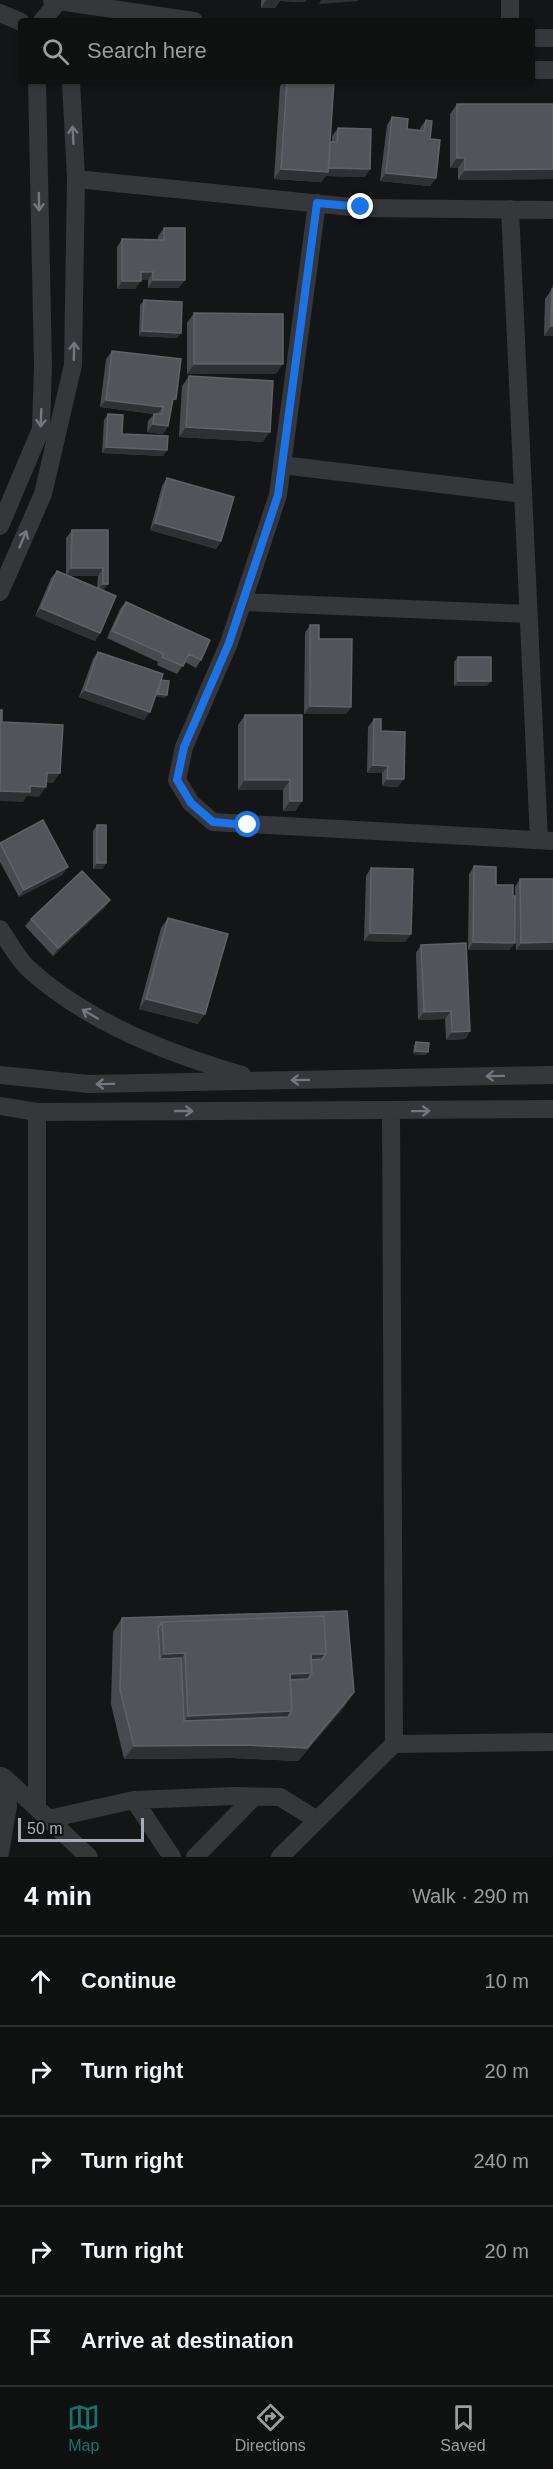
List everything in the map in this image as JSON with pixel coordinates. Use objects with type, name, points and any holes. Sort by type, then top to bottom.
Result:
[{"type":"street","points":[[510,0],[510,18]]},
{"type":"street","points":[[44,18],[55,1]]},
{"type":"street","points":[[55,1],[63,18]]},
{"type":"street","points":[[55,1],[173,18]]},
{"type":"street","points":[[0,13],[18,21]]},
{"type":"street","points":[[535,38],[553,38]]},
{"type":"street","points":[[535,70],[553,70]]},
{"type":"street","points":[[1,522],[41,429],[42,353],[36,84]]},
{"type":"street","points":[[0,592],[43,494],[73,365],[76,179],[71,84]]},
{"type":"street","points":[[76,179],[361,207],[553,210]]},
{"type":"street","points":[[317,203],[278,495],[229,643],[184,747],[177,780],[191,803],[213,822],[546,841],[528,614],[510,209]]},
{"type":"street","points":[[282,465],[523,494]]},
{"type":"street","points":[[243,602],[528,614]]},
{"type":"street","points":[[0,929],[28,969],[88,1014],[192,1061],[261,1081]]},
{"type":"street","points":[[0,1075],[88,1084],[553,1075]]},
{"type":"street","points":[[0,1107],[37,1112],[553,1108]]},
{"type":"street","points":[[391,1111],[394,1744]]},
{"type":"street","points":[[37,1112],[42,1813]]},
{"type":"street","points":[[280,1857],[394,1744],[553,1742]]},
{"type":"street","points":[[3,1777],[89,1857]]},
{"type":"street","points":[[0,1853],[8,1806],[3,1777]]},
{"type":"street","points":[[195,1857],[254,1797]]},
{"type":"street","points":[[42,1813],[134,1800],[280,1797],[317,1820]]},
{"type":"street","points":[[134,1800],[172,1857]]},
{"type":"building","points":[[287,84],[334,84],[328,172],[281,169]]},
{"type":"building","points":[[457,104],[553,104],[553,169],[465,170],[465,158],[457,158]]},
{"type":"building","points":[[392,117],[408,119],[407,129],[424,131],[426,120],[432,121],[430,139],[440,140],[436,178],[386,173]]},
{"type":"building","points":[[338,128],[371,129],[370,169],[329,168],[330,142],[337,142]]},
{"type":"building","points":[[164,228],[185,228],[185,280],[153,280],[153,272],[141,272],[141,281],[122,281],[122,239],[164,240]]},
{"type":"building","points":[[552,289],[553,326],[551,326]]},
{"type":"building","points":[[144,300],[182,302],[181,333],[142,331]]},
{"type":"building","points":[[194,313],[283,314],[283,364],[194,364]]},
{"type":"building","points":[[112,351],[181,359],[176,399],[173,399],[168,426],[153,424],[154,414],[162,414],[163,407],[106,400]]},
{"type":"building","points":[[189,376],[273,381],[270,432],[186,427]]},
{"type":"building","points":[[108,414],[123,415],[122,434],[168,436],[167,450],[106,447]]},
{"type":"building","points":[[167,478],[234,497],[221,541],[155,523]]},
{"type":"building","points":[[72,530],[108,530],[108,584],[103,584],[103,568],[71,568]]},
{"type":"building","points":[[57,571],[116,596],[100,633],[41,608]]},
{"type":"building","points":[[126,602],[210,640],[201,660],[189,654],[183,666],[162,657],[164,654],[112,631]]},
{"type":"building","points":[[310,625],[319,625],[319,639],[352,639],[351,707],[310,706]]},
{"type":"building","points":[[98,652],[163,674],[150,712],[85,690]]},
{"type":"building","points":[[458,657],[491,657],[491,681],[458,681]]},
{"type":"building","points":[[161,680],[169,681],[167,695],[158,694]]},
{"type":"building","points":[[0,710],[2,710],[2,722],[63,725],[60,773],[47,773],[46,787],[30,786],[30,792],[0,791]]},
{"type":"building","points":[[245,715],[302,715],[302,801],[290,801],[290,780],[245,780]]},
{"type":"building","points":[[374,719],[381,719],[381,731],[405,732],[404,779],[387,779],[388,766],[373,765]]},
{"type":"building","points":[[43,820],[68,867],[24,890],[0,843]]},
{"type":"building","points":[[97,825],[106,825],[106,863],[97,863]]},
{"type":"building","points":[[474,866],[496,867],[496,885],[513,885],[515,943],[473,942]]},
{"type":"building","points":[[371,868],[413,869],[411,934],[370,933]]},
{"type":"building","points":[[82,871],[110,900],[58,948],[31,919]]},
{"type":"building","points":[[520,879],[553,879],[553,942],[521,943]]},
{"type":"building","points":[[168,918],[228,934],[205,1014],[146,999]]},
{"type":"building","points":[[466,943],[470,1031],[452,1032],[451,1011],[424,1012],[421,945]]},
{"type":"building","points":[[416,1042],[429,1043],[428,1052],[415,1051]]},
{"type":"building","points":[[347,1611],[354,1692],[307,1748],[243,1745],[134,1746],[120,1690],[122,1618]],"holes":[[[324,1616],[326,1654],[322,1659],[311,1660],[312,1673],[308,1679],[290,1680],[292,1711],[288,1717],[184,1721],[181,1658],[160,1659],[158,1628],[162,1622]]]},
{"type":"building","points":[[324,1616],[326,1654],[311,1654],[312,1673],[290,1674],[292,1711],[188,1716],[185,1653],[164,1654],[162,1622]]},
{"type":"route","points":[[248,825],[213,822],[191,803],[177,780],[184,747],[229,643],[278,495],[317,203],[361,207]]}]
